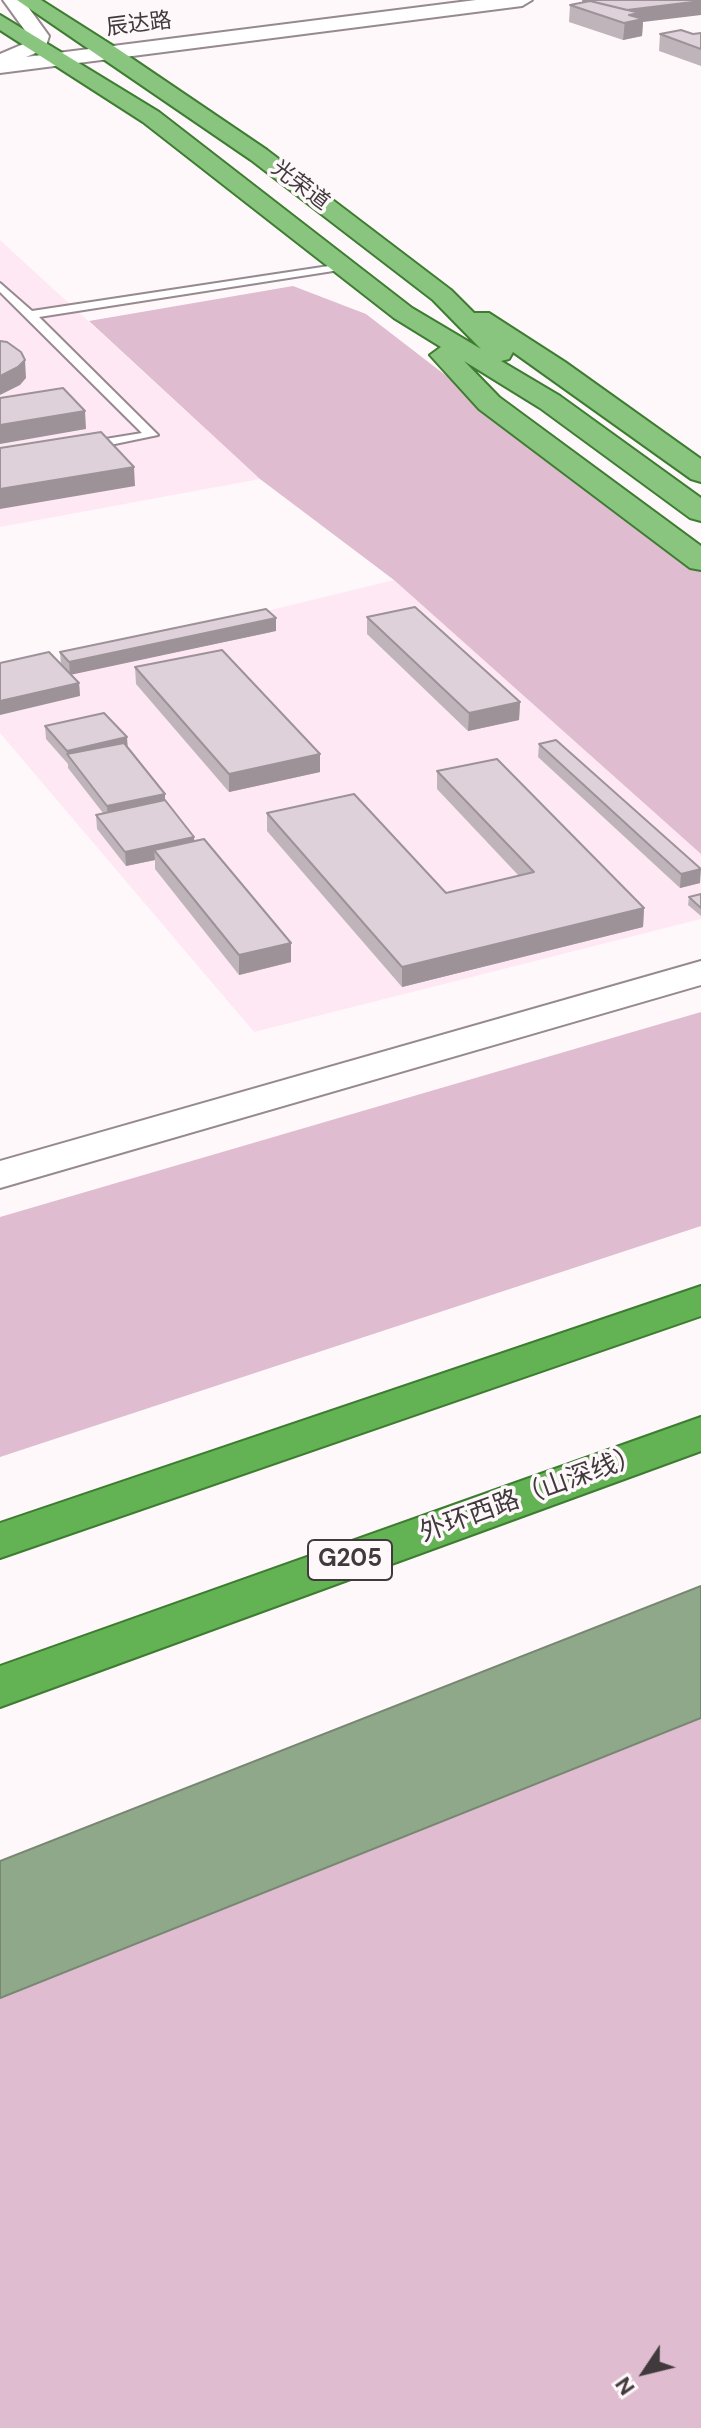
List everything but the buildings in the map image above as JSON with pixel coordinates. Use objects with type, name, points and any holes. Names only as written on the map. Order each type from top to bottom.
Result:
[{"type":"highway","points":[[0,1541],[701,1300]]},
{"type":"highway","name":"外环西路（山深线）","points":[[0,1687],[701,1433]]},
{"type":"main road","name":"光荣道","points":[[27,0],[105,49],[259,155],[442,295],[550,402]]},
{"type":"main road","name":"光荣道","points":[[0,21],[42,52],[151,117],[221,168],[403,313]]},
{"type":"main road","points":[[442,295],[555,368],[701,473]]},
{"type":"main road","points":[[403,313],[550,402],[701,512]]},
{"type":"main road","points":[[403,313],[489,403],[701,561]]},
{"type":"street","points":[[0,59],[42,52],[39,36],[13,0]]},
{"type":"street","name":"辰达路","points":[[105,49],[447,0]]},
{"type":"street","name":"辰达路","points":[[0,67],[42,52],[105,49],[522,0]]},
{"type":"street","points":[[0,1175],[701,973]]},
{"type":"lane","points":[[31,315],[342,267]]},
{"type":"lane","points":[[0,286],[152,435],[76,448]]},
{"type":"shaded area","points":[[0,240],[260,479],[0,527]]},
{"type":"shaded area","points":[[293,286],[366,314],[701,572],[701,854],[394,580],[260,479],[89,321]]},
{"type":"shaded area","points":[[394,580],[701,854],[701,919],[254,1032],[0,733],[0,676]]},
{"type":"shaded area","points":[[701,1012],[701,1226],[0,1457],[0,1217]]},
{"type":"shaded area","points":[[701,1586],[701,1718],[0,1998],[0,1861]]},
{"type":"shaded area","points":[[701,1718],[701,2428],[0,2428],[0,1998]]}]
